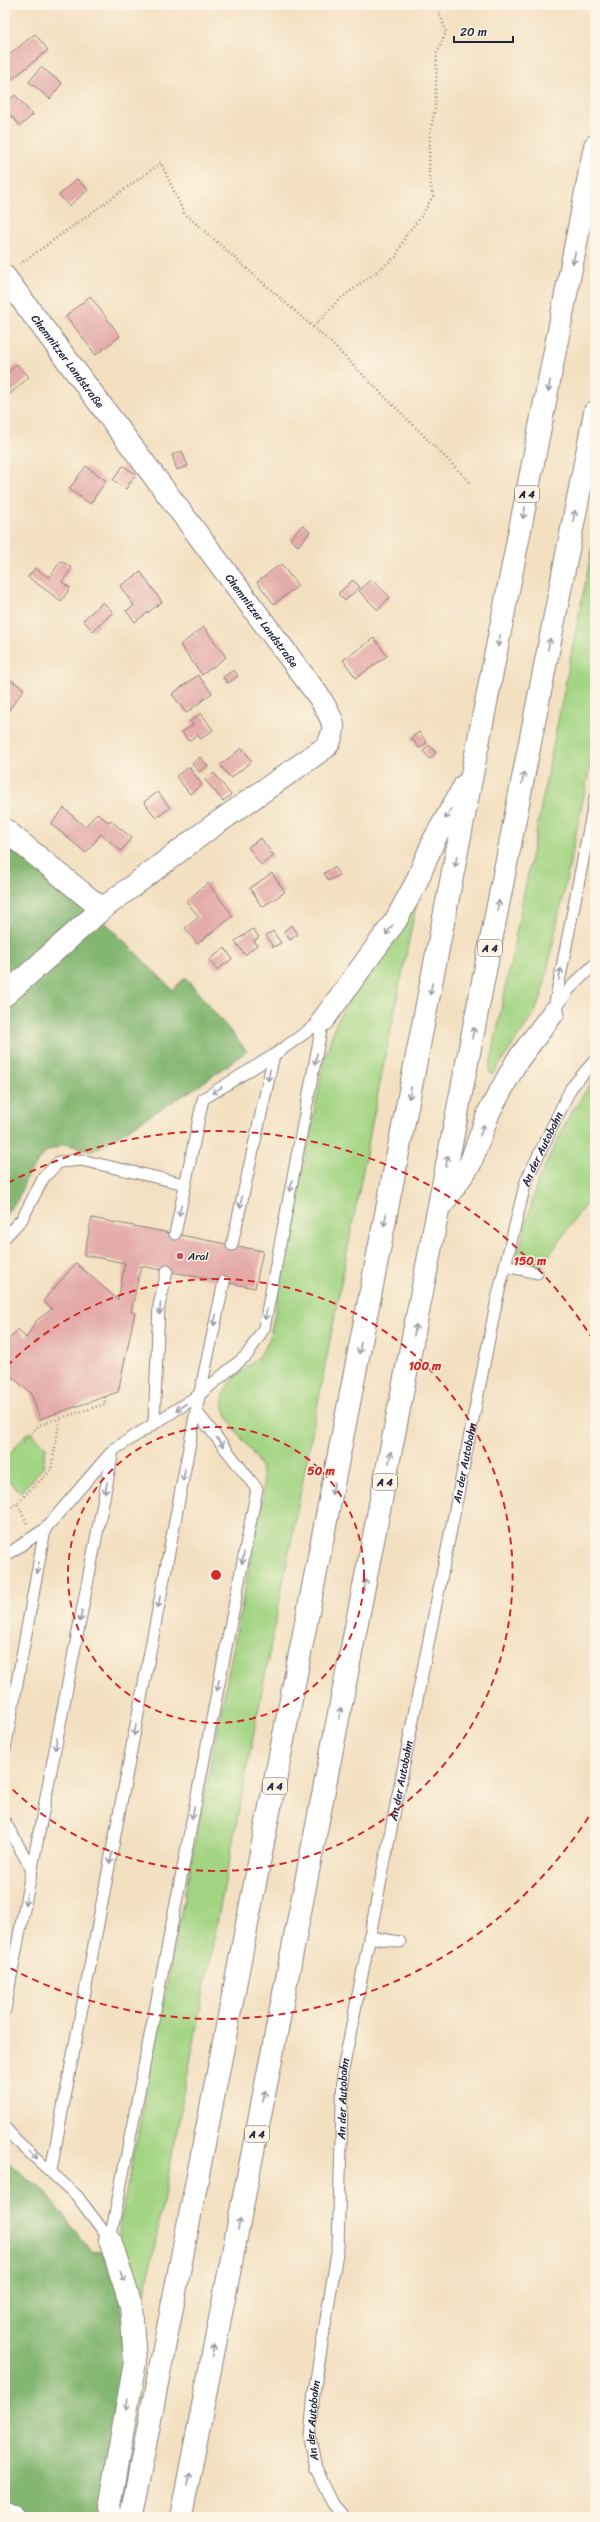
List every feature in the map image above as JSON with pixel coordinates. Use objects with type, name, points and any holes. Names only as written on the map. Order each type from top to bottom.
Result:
[{"type":"main road","name":"A 4","points":[[131,2517],[595,146]]},
{"type":"main road","name":"Chemnitzer Landstraße","points":[[5,994],[102,909],[210,828],[326,747],[333,737],[335,728],[320,698],[12,271]]},
{"type":"main road","name":"A 4","points":[[181,2517],[595,412]]},
{"type":"main road","points":[[323,1020],[396,920],[416,883],[434,840],[474,768]]},
{"type":"main road","points":[[5,830],[102,909]]},
{"type":"main road","points":[[437,1213],[470,1164],[489,1112],[518,1061],[553,1013]]},
{"type":"main road","points":[[110,2240],[131,2305],[135,2362],[109,2507],[111,2517]]},
{"type":"main road","points":[[5,2514],[12,2517]]},
{"type":"lane","points":[[553,1013],[595,798]]},
{"type":"lane","points":[[553,1013],[570,988],[595,964]]},
{"type":"lane","points":[[175,1234],[203,1099],[274,1055],[323,1020]]},
{"type":"lane","points":[[5,1556],[45,1529],[113,1450],[199,1395],[247,1355],[264,1328],[323,1020]]},
{"type":"lane","points":[[232,1245],[274,1055]]},
{"type":"lane","name":"An der Autobahn","points":[[344,2517],[333,2504],[316,2469],[310,2437],[314,2392],[338,2247],[343,2070],[505,1266],[526,1181],[571,1088],[595,1060]]},
{"type":"lane","points":[[5,1237],[22,1219],[44,1177],[59,1162],[81,1160],[185,1184]]},
{"type":"lane","points":[[505,1266],[537,1273]]},
{"type":"lane","points":[[154,1424],[159,1306],[167,1271]]},
{"type":"lane","points":[[51,2170],[199,1395],[224,1282]]},
{"type":"lane","points":[[110,2240],[257,1489],[196,1411]]},
{"type":"lane","points":[[5,2010],[7,1984],[32,1870],[113,1450]]},
{"type":"lane","points":[[5,1749],[45,1529]]},
{"type":"lane","points":[[5,1822],[32,1870]]},
{"type":"lane","points":[[369,1937],[400,1942]]},
{"type":"lane","points":[[5,2128],[17,2141],[51,2170],[77,2196],[110,2240]]},
{"type":"path","points":[[313,327],[340,299],[396,257],[406,234],[421,217],[433,196],[429,175],[430,132],[435,109],[437,53],[446,32],[437,5]]},
{"type":"path","points":[[12,271],[160,163],[184,213],[313,327],[472,484]]},
{"type":"path","points":[[24,1442],[39,1425],[60,1418]]},
{"type":"path","points":[[5,1512],[17,1503]]},
{"type":"green space","points":[[595,533],[595,743],[542,995],[534,1014],[492,1075],[489,1071]]},
{"type":"green space","points":[[5,840],[87,904],[173,990],[185,977],[247,1051],[200,1085],[93,1151],[64,1144],[46,1152],[27,1176],[17,1201],[5,1215]]},
{"type":"green space","points":[[418,896],[376,1103],[143,2305],[138,2304],[118,2241],[120,2223],[263,1497],[261,1468],[255,1456],[230,1421],[225,1411],[223,1403],[224,1394],[229,1384],[260,1355],[270,1337],[325,1057],[336,1023],[346,1005]]},
{"type":"green space","points":[[595,1077],[595,1200],[583,1207],[537,1273],[517,1256],[538,1180],[568,1118]]},
{"type":"green space","points":[[29,1431],[46,1447],[43,1467],[21,1492],[5,1478],[5,1459]]},
{"type":"green space","points":[[5,2160],[47,2193],[91,2252],[109,2251],[120,2293],[127,2363],[102,2517],[5,2517]]},
{"type":"building","points":[[35,34],[48,50],[5,85],[5,58]]},
{"type":"building","points":[[41,67],[62,83],[50,99],[29,82]]},
{"type":"building","points":[[15,95],[33,115],[20,126],[5,109],[5,104]]},
{"type":"building","points":[[77,179],[88,190],[69,206],[59,195]]},
{"type":"building","points":[[90,296],[120,336],[96,355],[66,316]]},
{"type":"building","points":[[17,364],[29,377],[10,394],[5,388],[5,375]]},
{"type":"building","points":[[182,451],[188,466],[177,470],[172,455]]},
{"type":"building","points":[[86,466],[106,481],[90,504],[69,489]]},
{"type":"building","points":[[123,466],[136,474],[126,489],[113,480]]},
{"type":"building","points":[[302,525],[310,532],[298,546],[290,539]]},
{"type":"building","points":[[61,561],[72,568],[62,582],[70,588],[61,601],[28,577],[35,568],[49,578]]},
{"type":"building","points":[[281,564],[298,586],[274,604],[257,582]]},
{"type":"building","points":[[141,572],[162,602],[135,622],[126,611],[134,606],[120,586]]},
{"type":"building","points":[[371,579],[390,597],[378,610],[359,591]]},
{"type":"building","points":[[353,580],[360,587],[345,601],[338,594]]},
{"type":"building","points":[[103,602],[113,612],[93,631],[83,620]]},
{"type":"building","points":[[204,627],[226,657],[202,675],[180,645]]},
{"type":"building","points":[[374,638],[387,656],[356,678],[343,660]]},
{"type":"building","points":[[234,670],[238,676],[228,683],[223,677]]},
{"type":"building","points":[[198,675],[212,693],[186,713],[172,694]]},
{"type":"building","points":[[5,676],[24,689],[5,716]]},
{"type":"building","points":[[201,713],[213,730],[201,739],[197,735],[188,741],[182,732],[193,725],[190,721]]},
{"type":"building","points":[[419,732],[427,743],[419,748],[411,738]]},
{"type":"building","points":[[429,745],[436,753],[430,759],[423,751]]},
{"type":"building","points":[[242,748],[252,761],[231,778],[220,765]]},
{"type":"building","points":[[200,757],[208,766],[199,772],[192,764]]},
{"type":"building","points":[[189,767],[202,785],[190,794],[176,776]]},
{"type":"building","points":[[214,773],[231,795],[223,801],[205,780]]},
{"type":"building","points":[[158,792],[170,808],[156,818],[144,802]]},
{"type":"building","points":[[64,808],[85,827],[97,813],[108,822],[110,820],[132,838],[121,851],[101,834],[86,853],[51,824]]},
{"type":"building","points":[[261,838],[274,856],[261,865],[248,847]]},
{"type":"building","points":[[334,867],[339,875],[329,881],[324,873]]},
{"type":"building","points":[[272,873],[285,892],[262,907],[250,888]]},
{"type":"building","points":[[208,883],[233,916],[197,944],[185,928],[199,917],[186,901]]},
{"type":"building","points":[[292,925],[298,934],[290,940],[284,931]]},
{"type":"building","points":[[253,929],[259,937],[254,941],[257,945],[245,955],[235,941]]},
{"type":"building","points":[[273,931],[281,943],[273,947],[266,935]]},
{"type":"building","points":[[225,948],[232,959],[217,970],[209,960]]},
{"type":"building","points":[[92,1218],[263,1251],[255,1288],[141,1266],[131,1312],[135,1312],[118,1392],[40,1419],[31,1393],[5,1371],[5,1344],[18,1329],[26,1338],[36,1321],[52,1309],[43,1301],[76,1263],[118,1300],[125,1263],[84,1255]]},
{"type":"place","name":"Aral","points":[[180,1256]]}]
